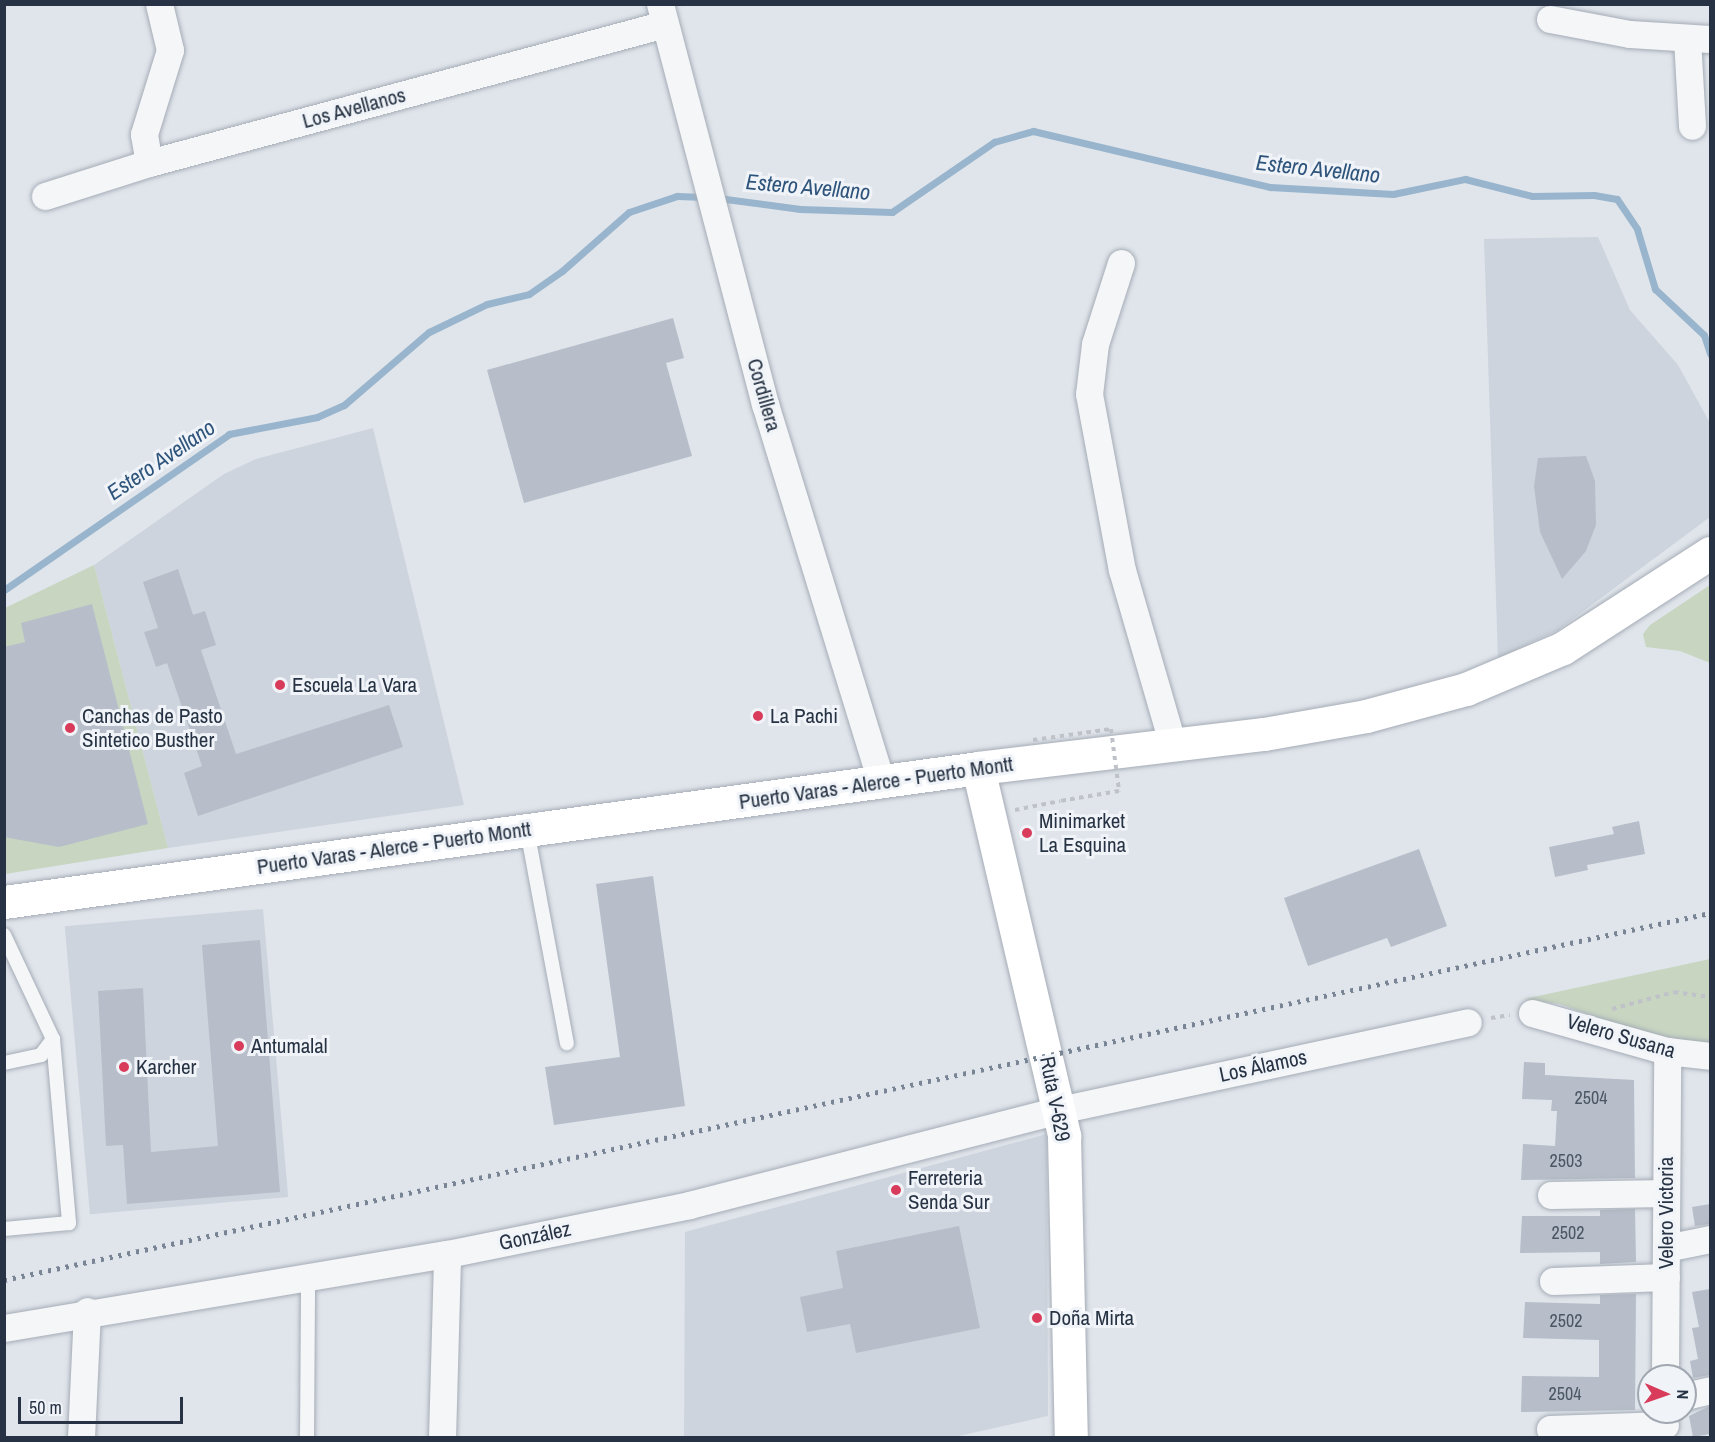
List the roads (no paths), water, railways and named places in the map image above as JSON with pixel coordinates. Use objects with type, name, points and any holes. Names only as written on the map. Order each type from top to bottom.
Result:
[{"type":"main road","name":"Puerto Varas - Alerce - Puerto Montt","points":[[4,902],[978,768],[1173,745],[1366,716],[1466,689],[1563,648],[1710,553]]},
{"type":"main road","name":"Ruta V-629","points":[[978,768],[1059,1110],[1066,1159],[1071,1437]]},
{"type":"street","points":[[150,163],[144,134],[170,50],[159,4]]},
{"type":"street","name":"Los Avellanos","points":[[45,196],[150,163],[663,14]]},
{"type":"street","name":"Cordillera","points":[[663,14],[765,404],[881,782]]},
{"type":"street","points":[[1550,20],[1699,39],[1692,126]]},
{"type":"street","points":[[1121,263],[1095,344],[1089,394],[1122,570],[1173,745]]},
{"type":"street","name":"Velero Susana","points":[[1532,1013],[1587,1026],[1667,1051],[1710,1056]]},
{"type":"street","name":"Los Álamos","points":[[1059,1110],[1468,1022]]},
{"type":"street","name":"Velero Victoria","points":[[1665,1364],[1667,1051]]},
{"type":"street","name":"González","points":[[4,1328],[87,1311],[447,1254],[689,1205],[1059,1110]]},
{"type":"street","points":[[1551,1195],[1666,1193]]},
{"type":"street","points":[[1666,1248],[1710,1239]]},
{"type":"street","points":[[442,1437],[447,1254]]},
{"type":"street","points":[[1553,1281],[1666,1276]]},
{"type":"street","points":[[81,1437],[87,1311]]},
{"type":"street","points":[[1550,1429],[1665,1425]]},
{"type":"lane","points":[[527,830],[567,1043]]},
{"type":"lane","points":[[4,935],[53,1039],[69,1223],[4,1229]]},
{"type":"lane","points":[[4,1063],[41,1055],[53,1039]]},
{"type":"lane","points":[[307,1437],[308,1276]]},
{"type":"waterway","name":"Estero Avellano","points":[[718,198],[800,209],[892,212],[994,142],[1033,131],[1270,187],[1393,194],[1465,179],[1532,196],[1594,195],[1617,199],[1637,229],[1655,289],[1704,335],[1710,354]]},
{"type":"waterway","name":"Estero Avellano","points":[[4,590],[229,434],[317,417],[344,405],[429,332],[487,304],[529,294],[562,271],[629,212],[677,196],[704,197]]},
{"type":"railway","points":[[4,1280],[1710,913]]},
{"type":"place","name":"Escuela La Vara","points":[[280,685]]},
{"type":"place","name":"La Pachi","points":[[758,716]]},
{"type":"place","name":"Canchas de Pasto Sintetico Busther","points":[[70,728]]},
{"type":"place","name":"Minimarket La Esquina","points":[[1027,833]]},
{"type":"place","name":"Antumalal","points":[[239,1046]]},
{"type":"place","name":"Karcher","points":[[124,1067]]},
{"type":"place","name":"Ferreteria Senda Sur","points":[[896,1190]]},
{"type":"place","name":"Doña Mirta","points":[[1037,1318]]}]
